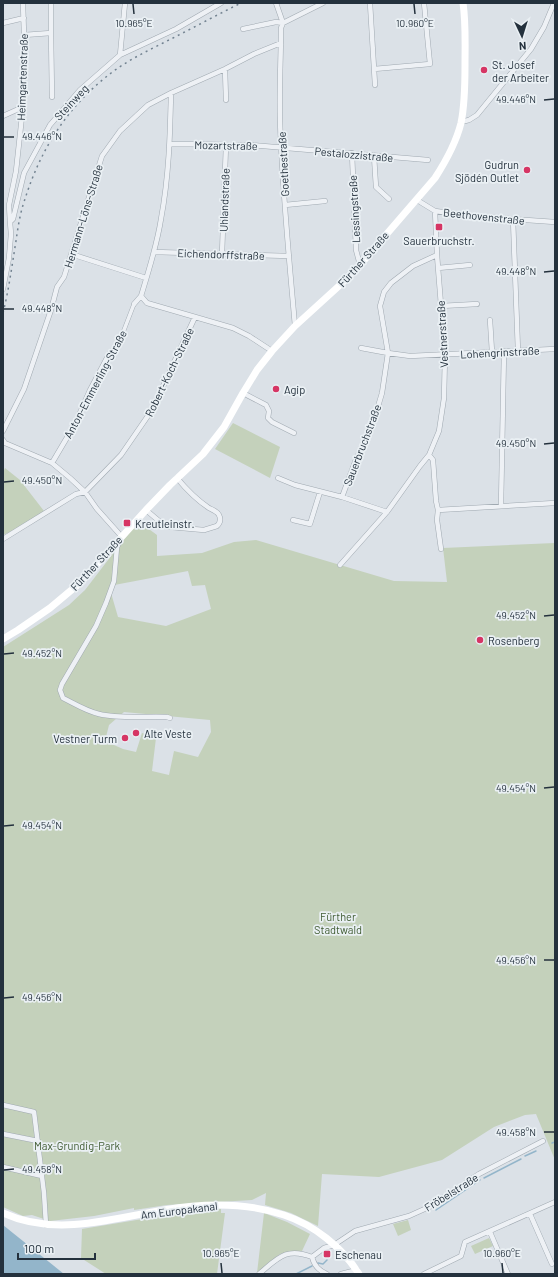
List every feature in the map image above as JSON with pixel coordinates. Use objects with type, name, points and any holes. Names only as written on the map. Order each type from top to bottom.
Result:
[{"type":"main road","name":"Fürther Straße","points":[[3,639],[50,608],[81,582],[146,510],[203,454],[224,427],[243,392],[257,370],[272,351],[360,265],[435,178],[454,145],[461,122],[465,87],[463,3]]},
{"type":"main road","name":"Am Europakanal","points":[[3,1213],[25,1221],[46,1225],[80,1225],[166,1209],[221,1204],[248,1206],[269,1210],[300,1222],[317,1231],[346,1257],[358,1272]]},
{"type":"street","name":"Heimgartenstraße","points":[[10,222],[9,205],[16,171],[23,107],[23,3]]},
{"type":"street","points":[[51,3],[52,97]]},
{"type":"street","points":[[120,55],[125,3]]},
{"type":"street","name":"Steinweg","points":[[3,289],[12,234],[10,222],[13,219],[24,173],[50,125],[80,90],[120,55],[176,29],[221,3]]},
{"type":"street","name":"Goethestraße","points":[[276,3],[283,23],[281,28],[281,147],[296,326]]},
{"type":"street","points":[[243,29],[276,22],[283,23],[323,3]]},
{"type":"street","points":[[370,3],[375,85]]},
{"type":"street","points":[[374,69],[430,64],[424,3]]},
{"type":"street","points":[[461,122],[469,120],[476,115],[531,48],[544,27],[554,3]]},
{"type":"street","points":[[3,23],[24,18]]},
{"type":"street","points":[[24,35],[51,33]]},
{"type":"street","name":"Hermann-Löns-Straße","points":[[3,431],[24,389],[51,310],[57,287],[64,277],[102,156],[120,131],[148,105],[170,93],[281,43]]},
{"type":"street","points":[[225,69],[226,100]]},
{"type":"street","name":"Anton-Emmerling-Straße","points":[[52,463],[75,424],[90,390],[109,354],[119,343],[134,304],[141,296],[154,252],[167,183],[170,144],[170,93]]},
{"type":"street","points":[[3,116],[23,107]]},
{"type":"street","name":"Mozartstraße","points":[[170,144],[281,147]]},
{"type":"street","name":"Uhlandstraße","points":[[222,254],[226,145]]},
{"type":"street","name":"Pestalozzistraße","points":[[281,147],[428,160]]},
{"type":"street","name":"Lessingstraße","points":[[352,154],[356,250],[360,265]]},
{"type":"street","points":[[374,156],[376,187],[389,199]]},
{"type":"street","points":[[16,171],[24,173]]},
{"type":"street","name":"Beethovenstraße","points":[[417,200],[436,211],[471,216],[555,222]]},
{"type":"street","points":[[285,205],[325,201]]},
{"type":"street","name":"Vestnerstraße","points":[[340,564],[387,512],[429,455],[439,431],[444,398],[444,354],[437,255],[436,211]]},
{"type":"street","points":[[513,219],[518,351]]},
{"type":"street","name":"Eichendorffstraße","points":[[154,252],[289,256]]},
{"type":"street","points":[[71,254],[146,278]]},
{"type":"street","name":"Sauerbruchstraße","points":[[342,497],[355,462],[374,420],[382,393],[388,353],[380,306],[384,292],[391,283],[413,266],[437,255]]},
{"type":"street","points":[[438,268],[470,265]]},
{"type":"street","points":[[141,296],[147,303],[233,328],[249,336],[272,351]]},
{"type":"street","points":[[441,306],[477,304]]},
{"type":"street","name":"Robert-Koch-Straße","points":[[3,539],[76,494],[85,492],[121,455],[152,410],[195,317]]},
{"type":"street","points":[[490,320],[492,352]]},
{"type":"street","name":"Lohengrinstraße","points":[[361,348],[410,356],[555,349]]},
{"type":"street","points":[[501,506],[504,352]]},
{"type":"street","points":[[243,392],[266,405],[269,411],[268,418],[272,422],[294,433]]},
{"type":"street","points":[[3,440],[6,443],[52,463],[85,492],[97,509],[122,536],[117,547],[114,581],[106,603],[96,626],[62,684],[60,690],[63,698],[86,710],[101,715],[170,718]]},
{"type":"street","points":[[429,455],[433,460],[438,510],[437,520],[441,549]]},
{"type":"street","points":[[146,510],[165,526],[204,530],[217,526],[220,520],[217,511],[206,505],[189,492],[177,478]]},
{"type":"street","points":[[278,478],[295,485],[342,497],[387,512]]},
{"type":"street","points":[[292,520],[310,524],[320,492]]},
{"type":"street","points":[[438,510],[555,503]]},
{"type":"street","points":[[3,1105],[34,1112],[46,1225]]},
{"type":"street","points":[[3,1134],[38,1141]]},
{"type":"street","name":"Fröbelstraße","points":[[312,1257],[324,1248],[334,1245],[355,1231],[409,1216],[424,1210],[479,1174],[543,1141]]},
{"type":"street","points":[[3,1167],[42,1176]]},
{"type":"street","points":[[424,1274],[461,1256],[465,1242],[555,1202]]},
{"type":"street","points":[[530,1214],[552,1264]]},
{"type":"street","points":[[490,1232],[508,1274]]},
{"type":"street","points":[[259,1274],[283,1255],[294,1252],[312,1257],[318,1269],[327,1274]]},
{"type":"street","points":[[341,1274],[358,1272]]},
{"type":"green space","points":[[233,423],[280,447],[270,478],[215,449]]},
{"type":"green space","points":[[5,468],[20,480],[44,511],[19,528],[3,535],[3,473]]},
{"type":"green space","name":"Fürther Stadtwald","points":[[138,521],[157,535],[157,556],[202,553],[234,542],[256,540],[394,581],[447,582],[443,548],[555,543],[555,1160],[536,1114],[525,1115],[494,1127],[442,1160],[379,1177],[322,1174],[318,1226],[291,1213],[265,1205],[266,1193],[252,1200],[167,1205],[134,1210],[134,1208],[94,1216],[50,1221],[32,1215],[23,1216],[3,1207],[3,647],[69,605],[85,590]],"holes":[[[188,571],[192,586],[205,585],[211,609],[166,626],[118,617],[109,586]],[[124,712],[210,720],[211,732],[198,757],[174,751],[169,775],[152,771],[156,738],[142,733],[136,752],[123,749],[105,741],[109,725]]]},
{"type":"green space","points":[[221,1209],[221,1213],[225,1213],[217,1274],[106,1274],[81,1258],[82,1229],[191,1211]]},
{"type":"green space","points":[[264,1213],[287,1222],[310,1234],[302,1251],[280,1254],[257,1273]]},
{"type":"green space","points":[[408,1220],[411,1230],[398,1236],[393,1224]]},
{"type":"green space","points":[[489,1238],[493,1246],[475,1254],[471,1246]]},
{"type":"water","points":[[3,1225],[64,1274],[3,1274]]},
{"type":"waterway","points":[[525,1156],[536,1151]]},
{"type":"waterway","points":[[484,1178],[521,1159]]},
{"type":"waterway","points":[[436,1210],[480,1180]]},
{"type":"waterway","points":[[318,1263],[323,1264],[327,1260]]},
{"type":"waterway","points":[[296,1274],[312,1266]]},
{"type":"railway","points":[[3,313],[23,204],[38,164],[56,132],[67,117],[92,89],[119,67],[133,58],[241,3]]},
{"type":"place","name":"St. Josef der Arbeiter","points":[[484,70]]},
{"type":"place","name":"Gudrun Sjödén Outlet","points":[[527,170]]},
{"type":"place","name":"Sauerbruchstr.","points":[[439,227]]},
{"type":"place","name":"Agip","points":[[276,389]]},
{"type":"place","name":"Kreutleinstr.","points":[[127,523]]},
{"type":"place","name":"Rosenberg","points":[[480,640]]},
{"type":"place","name":"Alte Veste","points":[[136,733]]},
{"type":"place","name":"Vestner Turm","points":[[125,738]]},
{"type":"place","name":"Eschenau","points":[[327,1254]]},
{"type":"park label","name":"Max-Grundig-Park","points":[[77,1145]]}]
